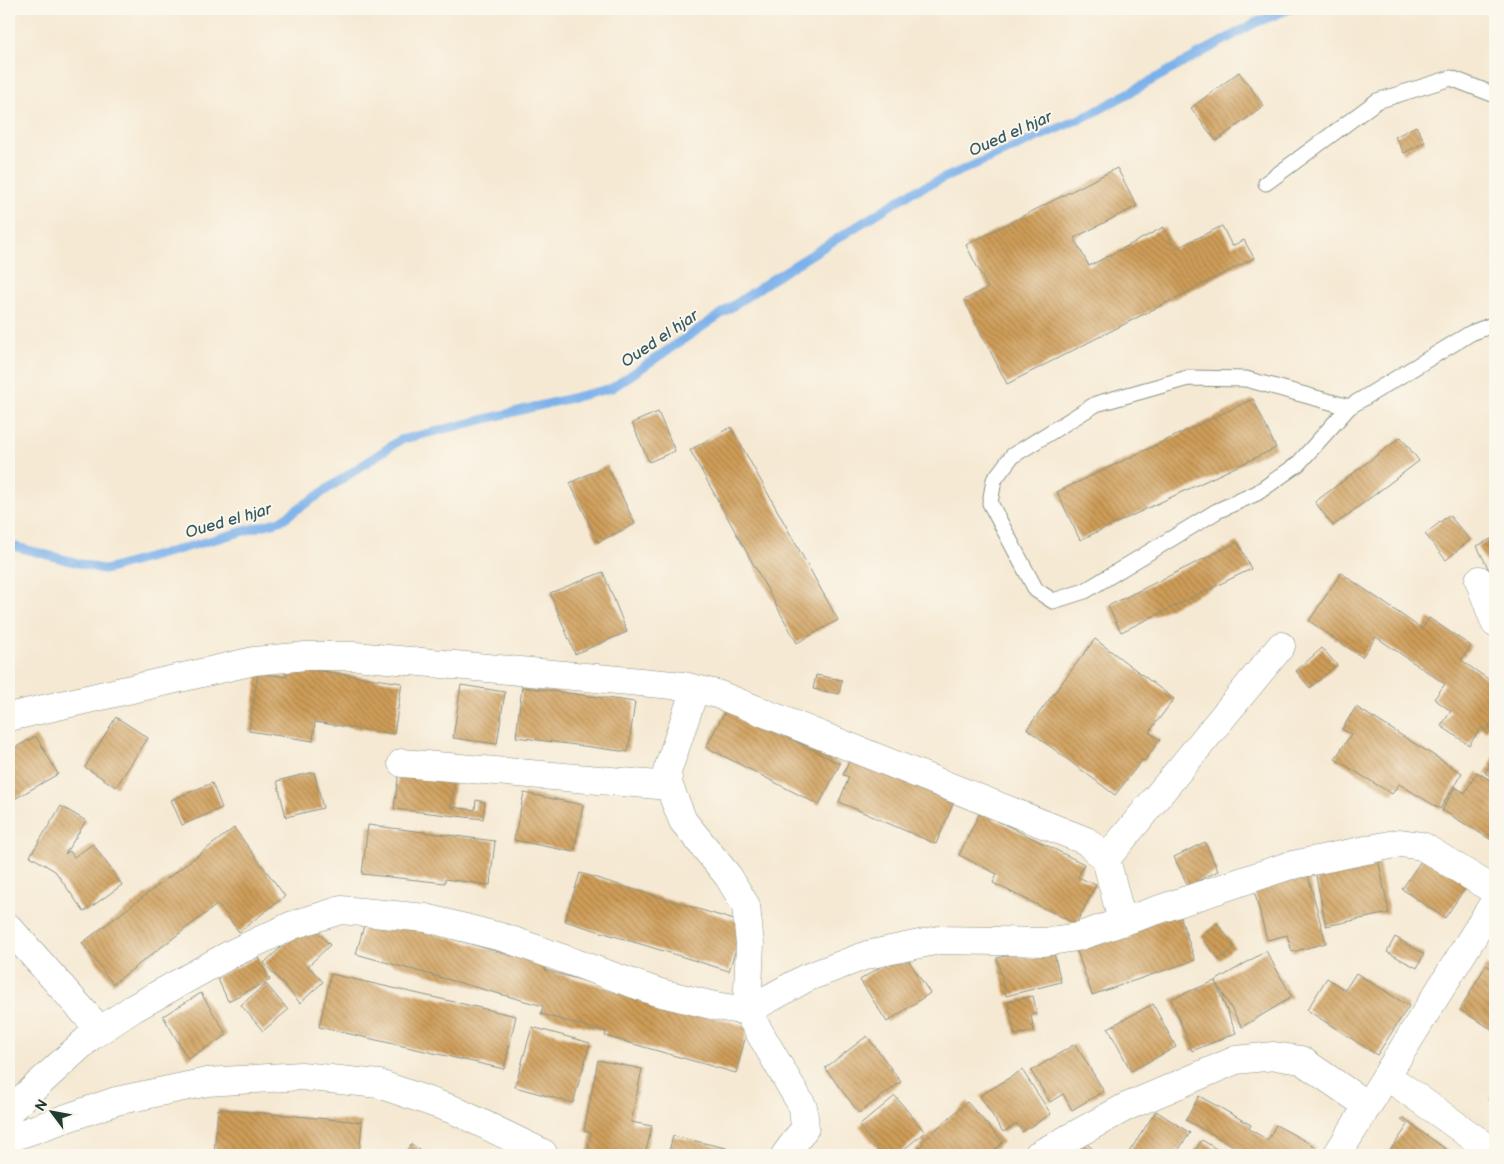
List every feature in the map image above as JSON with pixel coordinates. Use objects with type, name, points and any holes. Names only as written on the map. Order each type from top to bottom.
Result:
[{"type":"street","points":[[1479,580],[1495,623]]},
{"type":"street","points":[[1106,859],[1281,646]]},
{"type":"street","points":[[9,717],[254,661],[306,656],[355,656],[684,686],[717,694],[1086,841],[1106,859],[1122,921]]},
{"type":"street","points":[[695,689],[667,772],[668,786],[683,821],[728,876],[746,906],[750,944],[747,1011],[803,1107],[805,1128],[785,1155]]},
{"type":"street","points":[[402,763],[668,786]]},
{"type":"street","points":[[9,1111],[90,1037],[134,1008],[231,954],[293,925],[341,910],[426,918],[505,938],[656,992],[715,1006],[747,1011],[806,978],[867,955],[939,940],[1044,942],[1077,937],[1288,866],[1400,843],[1422,846],[1495,891]]},
{"type":"street","points":[[1337,1155],[1495,901]]},
{"type":"street","points":[[9,928],[100,1030]]},
{"type":"street","points":[[1038,1155],[1126,1106],[1236,1060],[1274,1056],[1301,1060],[1368,1106]]},
{"type":"street","points":[[9,1138],[116,1101],[207,1082],[301,1076],[379,1084],[454,1110],[543,1153]]},
{"type":"street","points":[[1387,1076],[1495,1153]]},
{"type":"lane","points":[[1266,183],[1377,101],[1451,78],[1495,96]]},
{"type":"lane","points":[[1349,407],[1246,379],[1188,378],[1096,404],[1012,456],[994,480],[990,503],[1036,590],[1052,601],[1085,591],[1217,511],[1257,493],[1298,464],[1349,407],[1471,333],[1495,324]]},
{"type":"building","points":[[1239,72],[1264,106],[1216,141],[1191,108]]},
{"type":"building","points":[[1416,126],[1425,142],[1404,153],[1395,137]]},
{"type":"building","points":[[1117,168],[1137,206],[1074,238],[1089,266],[1164,227],[1175,249],[1222,226],[1232,246],[1244,240],[1254,258],[1007,384],[964,300],[988,288],[966,245]]},
{"type":"building","points":[[1253,399],[1276,448],[1080,540],[1057,492]]},
{"type":"building","points":[[658,412],[675,451],[649,462],[632,423]]},
{"type":"building","points":[[731,427],[838,620],[797,643],[690,450]]},
{"type":"building","points":[[1401,437],[1419,461],[1333,526],[1315,502]]},
{"type":"building","points":[[607,465],[635,524],[598,542],[570,483]]},
{"type":"building","points":[[1449,515],[1470,540],[1446,560],[1425,534]]},
{"type":"building","points":[[1495,537],[1495,582],[1477,546]]},
{"type":"building","points":[[1238,542],[1251,569],[1121,632],[1108,606]]},
{"type":"building","points":[[603,572],[627,632],[575,654],[550,593]]},
{"type":"building","points":[[1341,573],[1422,629],[1429,618],[1471,646],[1461,660],[1495,684],[1495,718],[1486,731],[1481,728],[1469,745],[1441,726],[1451,711],[1434,699],[1445,684],[1376,637],[1362,657],[1309,621]]},
{"type":"building","points":[[1095,639],[1174,699],[1149,732],[1160,740],[1115,795],[1027,729]]},
{"type":"building","points":[[1322,648],[1337,665],[1310,688],[1296,671]]},
{"type":"building","points":[[288,666],[402,683],[394,734],[315,722],[313,741],[249,731],[258,673],[286,677]]},
{"type":"building","points":[[816,675],[842,680],[839,694],[813,689]]},
{"type":"building","points":[[461,685],[505,692],[497,744],[453,738]]},
{"type":"building","points":[[522,687],[635,702],[628,752],[516,737]]},
{"type":"building","points":[[728,706],[840,764],[819,805],[706,747]]},
{"type":"building","points":[[1356,707],[1462,773],[1440,809],[1399,784],[1392,794],[1335,759],[1351,734],[1342,729]]},
{"type":"building","points":[[116,717],[148,738],[116,787],[85,767]]},
{"type":"building","points":[[36,736],[58,774],[11,801],[9,797],[9,751]]},
{"type":"building","points":[[853,752],[956,797],[936,844],[839,802],[849,777],[843,775]]},
{"type":"building","points":[[1495,755],[1495,779],[1485,773]]},
{"type":"building","points":[[399,771],[455,778],[451,807],[475,810],[476,800],[485,802],[483,819],[394,809]]},
{"type":"building","points":[[314,772],[323,808],[286,817],[277,781]]},
{"type":"building","points":[[1477,772],[1495,783],[1495,842],[1442,810],[1455,787],[1465,793]]},
{"type":"building","points":[[212,783],[222,808],[182,825],[171,800]]},
{"type":"building","points":[[524,793],[583,805],[574,852],[514,840]]},
{"type":"building","points":[[61,806],[86,821],[65,854],[70,851],[74,857],[93,844],[122,885],[84,912],[55,871],[30,856]]},
{"type":"building","points":[[980,812],[1084,864],[1078,877],[1096,885],[1076,924],[993,883],[997,874],[959,855]]},
{"type":"building","points":[[368,825],[495,841],[490,885],[445,879],[445,883],[362,874]]},
{"type":"building","points":[[234,828],[285,896],[239,932],[218,904],[113,984],[82,943]]},
{"type":"building","points":[[1205,842],[1218,871],[1188,886],[1174,857]]},
{"type":"building","points":[[1431,846],[1474,875],[1445,918],[1402,889]]},
{"type":"building","points":[[1378,858],[1389,913],[1326,926],[1315,871]]},
{"type":"building","points":[[1307,872],[1326,943],[1292,952],[1287,935],[1267,940],[1253,886]]},
{"type":"building","points":[[580,873],[744,923],[729,971],[565,921]]},
{"type":"building","points":[[1179,913],[1195,960],[1092,995],[1076,948]]},
{"type":"building","points":[[367,915],[546,965],[545,970],[748,1027],[736,1073],[605,1036],[606,1032],[541,1014],[543,1006],[356,954]]},
{"type":"building","points":[[308,922],[330,945],[308,966],[323,982],[300,1003],[264,963]]},
{"type":"building","points":[[1217,923],[1235,947],[1219,960],[1201,936]]},
{"type":"building","points":[[1395,937],[1424,954],[1417,968],[1387,952]]},
{"type":"building","points":[[1052,945],[1061,982],[1006,996],[997,958]]},
{"type":"building","points":[[1266,951],[1292,997],[1242,1027],[1215,981]]},
{"type":"building","points":[[903,952],[930,993],[887,1022],[860,980]]},
{"type":"building","points":[[258,957],[270,980],[228,1001],[217,977]]},
{"type":"building","points":[[1486,965],[1495,970],[1495,1031],[1460,1010]]},
{"type":"building","points":[[1356,973],[1409,1006],[1377,1055],[1307,1010],[1327,978],[1345,990]]},
{"type":"building","points":[[331,974],[516,1016],[504,1069],[319,1027]]},
{"type":"building","points":[[1215,981],[1236,1033],[1192,1051],[1171,999]]},
{"type":"building","points":[[266,984],[288,1010],[263,1031],[241,1005]]},
{"type":"building","points":[[201,993],[227,1035],[188,1059],[163,1016]]},
{"type":"building","points":[[1033,996],[1037,1014],[1031,1015],[1034,1031],[1015,1035],[1008,1002]]},
{"type":"building","points":[[1153,1004],[1176,1047],[1131,1071],[1108,1028]]},
{"type":"building","points":[[532,1027],[590,1043],[573,1103],[515,1087]]},
{"type":"building","points":[[867,1036],[901,1082],[859,1113],[825,1068]]},
{"type":"building","points":[[1075,1044],[1104,1091],[1072,1110],[1063,1094],[1050,1102],[1031,1071]]},
{"type":"building","points":[[598,1060],[642,1069],[631,1122],[652,1126],[645,1155],[587,1155],[591,1133],[584,1131]]},
{"type":"building","points":[[1022,1070],[1051,1114],[1022,1132],[1017,1124],[1003,1132],[980,1096]]},
{"type":"building","points":[[9,1072],[14,1074],[9,1083]]},
{"type":"building","points":[[1495,1091],[1495,1101],[1490,1098]]},
{"type":"building","points":[[895,1096],[925,1132],[897,1155],[883,1155],[859,1126]]},
{"type":"building","points":[[1199,1096],[1251,1125],[1249,1129],[1268,1140],[1276,1125],[1316,1147],[1311,1155],[1250,1155],[1186,1120]]},
{"type":"building","points":[[967,1102],[1003,1142],[989,1155],[910,1155],[923,1144],[922,1142]]},
{"type":"building","points":[[218,1109],[362,1122],[359,1155],[214,1154]]},
{"type":"building","points":[[1156,1111],[1190,1133],[1175,1155],[1127,1155]]},
{"type":"building","points":[[1402,1118],[1454,1155],[1387,1155],[1408,1125],[1401,1120]]},
{"type":"building","points":[[1076,1135],[1100,1155],[1060,1155]]},
{"type":"building","points":[[673,1136],[726,1148],[724,1155],[668,1155]]},
{"type":"building","points":[[1202,1140],[1226,1155],[1192,1155]]},
{"type":"building","points":[[411,1144],[428,1155],[404,1155]]},
{"type":"waterway","name":"Oued el hjar","points":[[9,545],[105,570],[280,521],[400,440],[612,388],[774,278],[912,192],[1093,113],[1255,23],[1290,9]]}]
